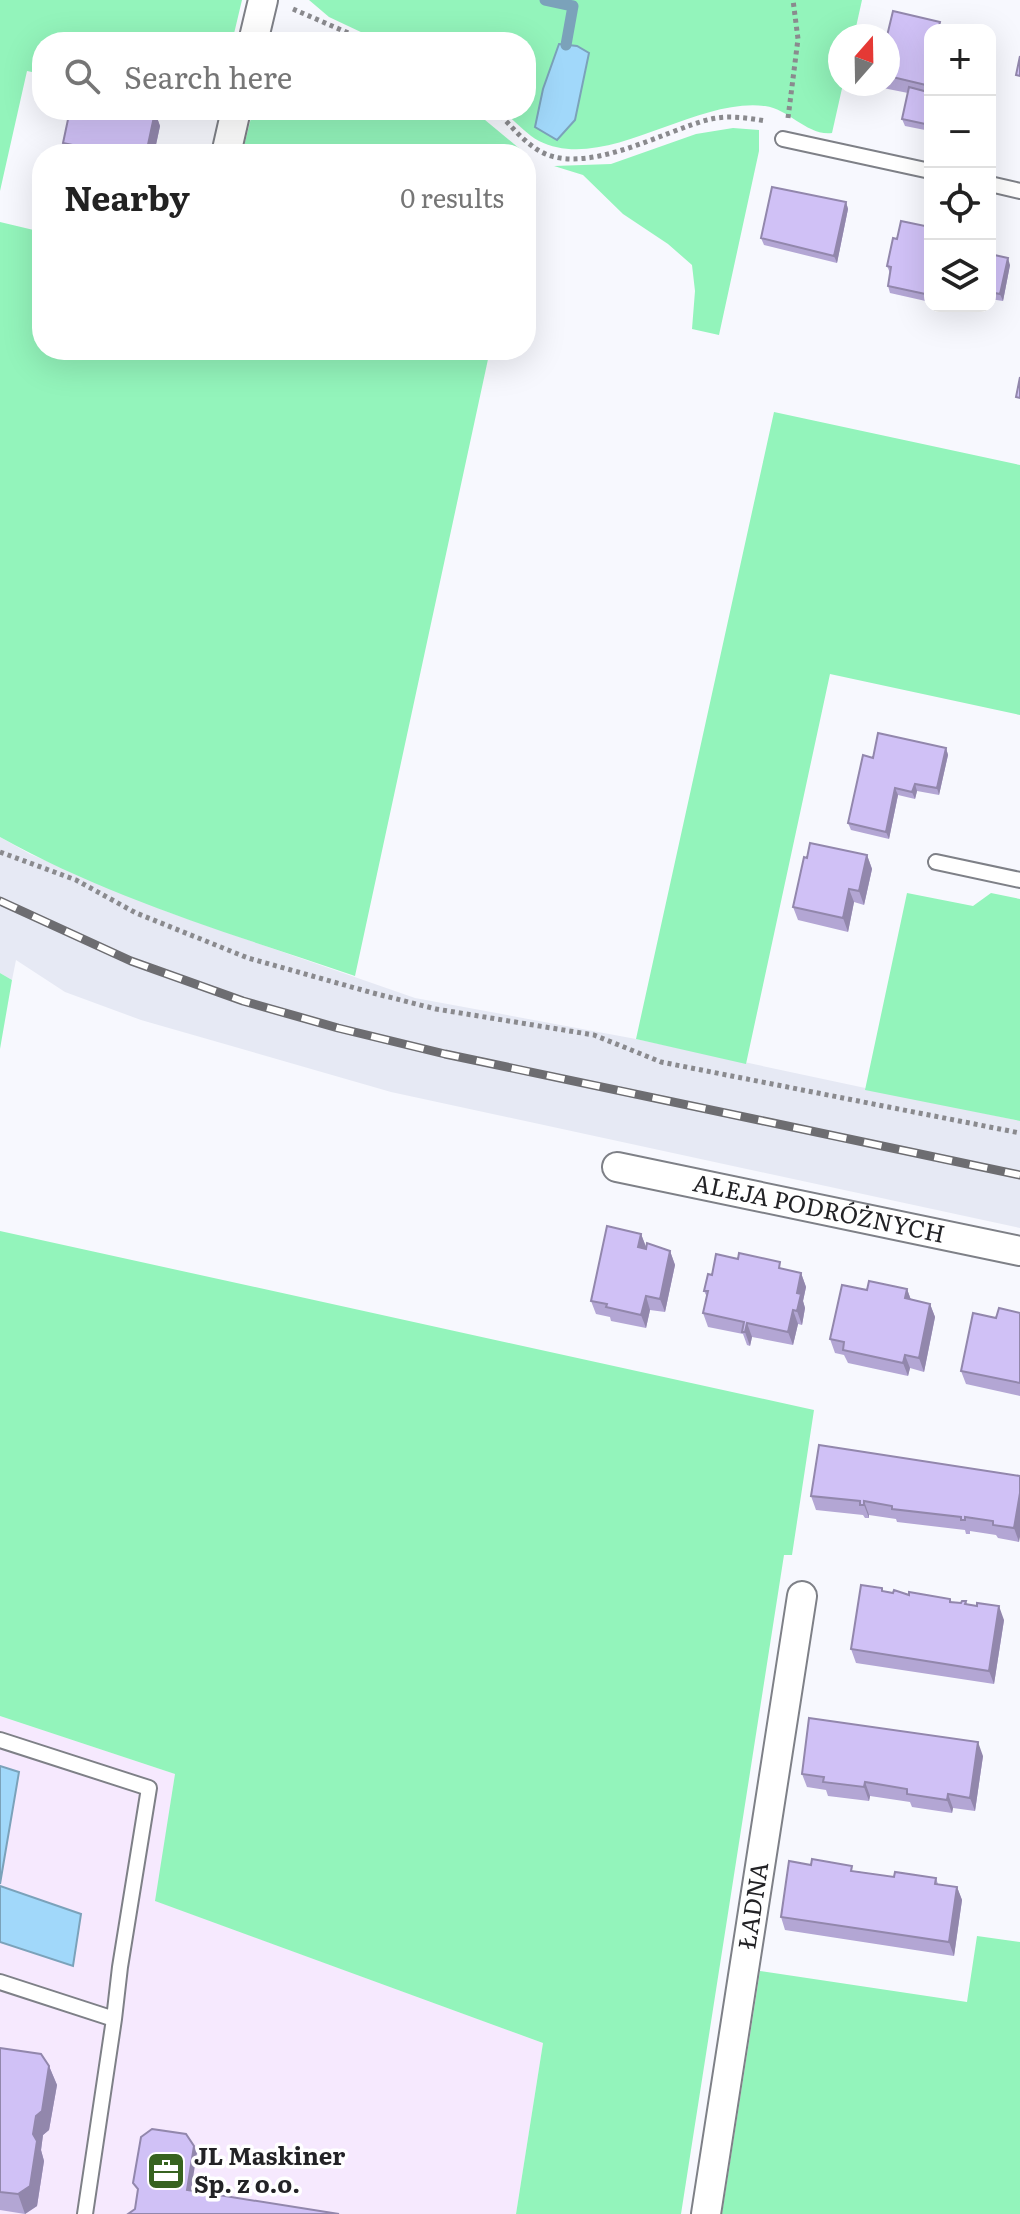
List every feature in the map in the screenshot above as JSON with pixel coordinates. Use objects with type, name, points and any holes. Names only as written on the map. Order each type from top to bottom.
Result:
[{"type":"street","points":[[258,32],[274,3]]},
{"type":"street","points":[[228,144],[234,120]]},
{"type":"street","name":"ALEJA PODRÓŻNYCH","points":[[617,1167],[1020,1251]]},
{"type":"street","name":"ŁADNA","points":[[706,2214],[802,1596]]},
{"type":"lane","points":[[783,139],[924,170]]},
{"type":"lane","points":[[996,185],[1020,191]]},
{"type":"lane","points":[[936,862],[1020,880]]},
{"type":"lane","points":[[0,1740],[149,1788],[85,2214]]},
{"type":"lane","points":[[0,1982],[114,2019]]},
{"type":"path","points":[[783,139],[792,99],[798,39],[793,0]]},
{"type":"path","points":[[274,3],[345,32]]},
{"type":"path","points":[[536,149],[560,157],[586,159],[712,119],[744,117],[766,121],[783,139]]},
{"type":"path","points":[[506,120],[531,144]]},
{"type":"path","points":[[0,852],[76,880],[136,913],[248,958],[359,989],[436,1009],[594,1035],[661,1062],[1020,1133]]},
{"type":"shaded area","points":[[0,837],[30,854],[168,912],[415,998],[636,1039],[1020,1121],[1020,1228],[391,1092],[141,1020],[65,992],[16,960],[12,980],[0,973]]},
{"type":"shaded area","points":[[0,1716],[175,1774],[156,1901],[543,2043],[516,2214],[0,2214]]},
{"type":"green space","points":[[0,0],[242,0],[234,32],[32,32],[32,72],[27,71],[0,191]]},
{"type":"green space","points":[[309,0],[862,0],[857,24],[828,24],[828,96],[840,96],[832,133],[806,127],[774,108],[737,106],[709,112],[621,142],[565,149],[539,141],[513,120],[536,120],[536,32],[361,32],[329,17]]},
{"type":"green space","points":[[250,120],[485,120],[514,144],[244,144]]},
{"type":"green space","points":[[733,128],[759,130],[759,151],[719,335],[692,329],[695,291],[692,265],[668,244],[623,214],[583,175],[554,166],[611,164],[696,134]]},
{"type":"green space","points":[[0,222],[32,230],[32,360],[488,360],[355,976],[129,897],[0,837]]},
{"type":"green space","points":[[774,412],[1020,465],[1020,715],[830,674],[746,1064],[636,1039]]},
{"type":"green space","points":[[907,893],[973,906],[991,893],[1020,899],[1020,1121],[865,1090]]},
{"type":"green space","points":[[0,973],[12,980],[0,1049]]},
{"type":"green space","points":[[0,1231],[814,1410],[792,1555],[784,1555],[681,2214],[516,2214],[543,2043],[155,1901],[175,1774],[0,1716]]},
{"type":"green space","points":[[977,1936],[1020,1942],[1020,2214],[722,2214],[760,1971],[967,2002]]},
{"type":"water","points":[[559,44],[577,46],[589,53],[575,120],[557,140],[535,127],[543,89]]},
{"type":"water","points":[[0,1766],[19,1772],[0,1884]]},
{"type":"water","points":[[0,1886],[81,1914],[73,1966],[0,1942]]},
{"type":"building","points":[[893,11],[940,22],[924,24],[924,85],[900,79],[900,24],[890,24]]},
{"type":"building","points":[[909,87],[924,91],[924,124],[902,119]]},
{"type":"building","points":[[68,120],[153,120],[148,144],[63,143]]},
{"type":"building","points":[[772,187],[846,202],[834,256],[761,238]]},
{"type":"building","points":[[901,221],[924,226],[924,294],[888,286],[891,267],[887,266],[893,238],[897,239]]},
{"type":"building","points":[[996,255],[1008,258],[1000,294],[996,293]]},
{"type":"building","points":[[1020,377],[1020,398],[1016,397]]},
{"type":"building","points":[[878,733],[946,748],[937,788],[915,784],[912,792],[895,788],[886,832],[848,823],[863,755],[873,758]]},
{"type":"building","points":[[810,843],[867,855],[859,891],[849,889],[843,918],[793,907]]},
{"type":"building","points":[[607,1226],[641,1234],[638,1247],[646,1249],[647,1243],[670,1251],[660,1299],[646,1296],[641,1315],[591,1301]]},
{"type":"building","points":[[739,1253],[780,1262],[779,1268],[801,1273],[797,1293],[801,1294],[788,1332],[747,1323],[745,1332],[742,1332],[744,1322],[703,1313],[708,1291],[704,1291],[708,1274],[712,1275],[716,1254],[738,1259]]},
{"type":"building","points":[[869,1281],[907,1289],[905,1298],[930,1304],[919,1358],[905,1355],[903,1363],[843,1350],[844,1342],[830,1339],[842,1285],[867,1290]]},
{"type":"building","points":[[999,1308],[1020,1313],[1020,1383],[961,1371],[973,1313],[996,1318]]},
{"type":"building","points":[[819,1445],[1020,1476],[1014,1528],[993,1525],[993,1521],[965,1517],[961,1520],[961,1517],[892,1509],[892,1506],[864,1501],[864,1505],[860,1505],[860,1501],[811,1496]]},
{"type":"building","points":[[861,1585],[893,1593],[894,1590],[909,1595],[909,1592],[950,1599],[950,1602],[999,1606],[989,1671],[851,1649]]},
{"type":"building","points":[[809,1718],[978,1742],[970,1798],[948,1794],[947,1800],[907,1794],[907,1789],[865,1782],[864,1787],[823,1782],[824,1777],[802,1774]]},
{"type":"building","points":[[812,1859],[852,1866],[851,1871],[894,1877],[895,1872],[936,1878],[935,1884],[957,1887],[949,1942],[781,1917],[789,1861],[811,1865]]},
{"type":"building","points":[[0,2048],[41,2054],[49,2066],[42,2111],[36,2116],[33,2134],[37,2141],[30,2186],[18,2194],[0,2192]]},
{"type":"building","name":"JL Maskiner Sp. z o.o.","points":[[152,2129],[186,2134],[194,2146],[187,2190],[339,2214],[128,2214],[135,2209],[138,2189],[133,2183],[141,2137]]},
{"type":"waterway","points":[[545,0],[573,6],[566,45]]},
{"type":"railway","points":[[0,901],[131,961],[243,1001],[338,1028],[445,1054],[1020,1175]]},
{"type":"place","name":"JL Maskiner Sp. z o.o.","points":[[166,2171]]}]
